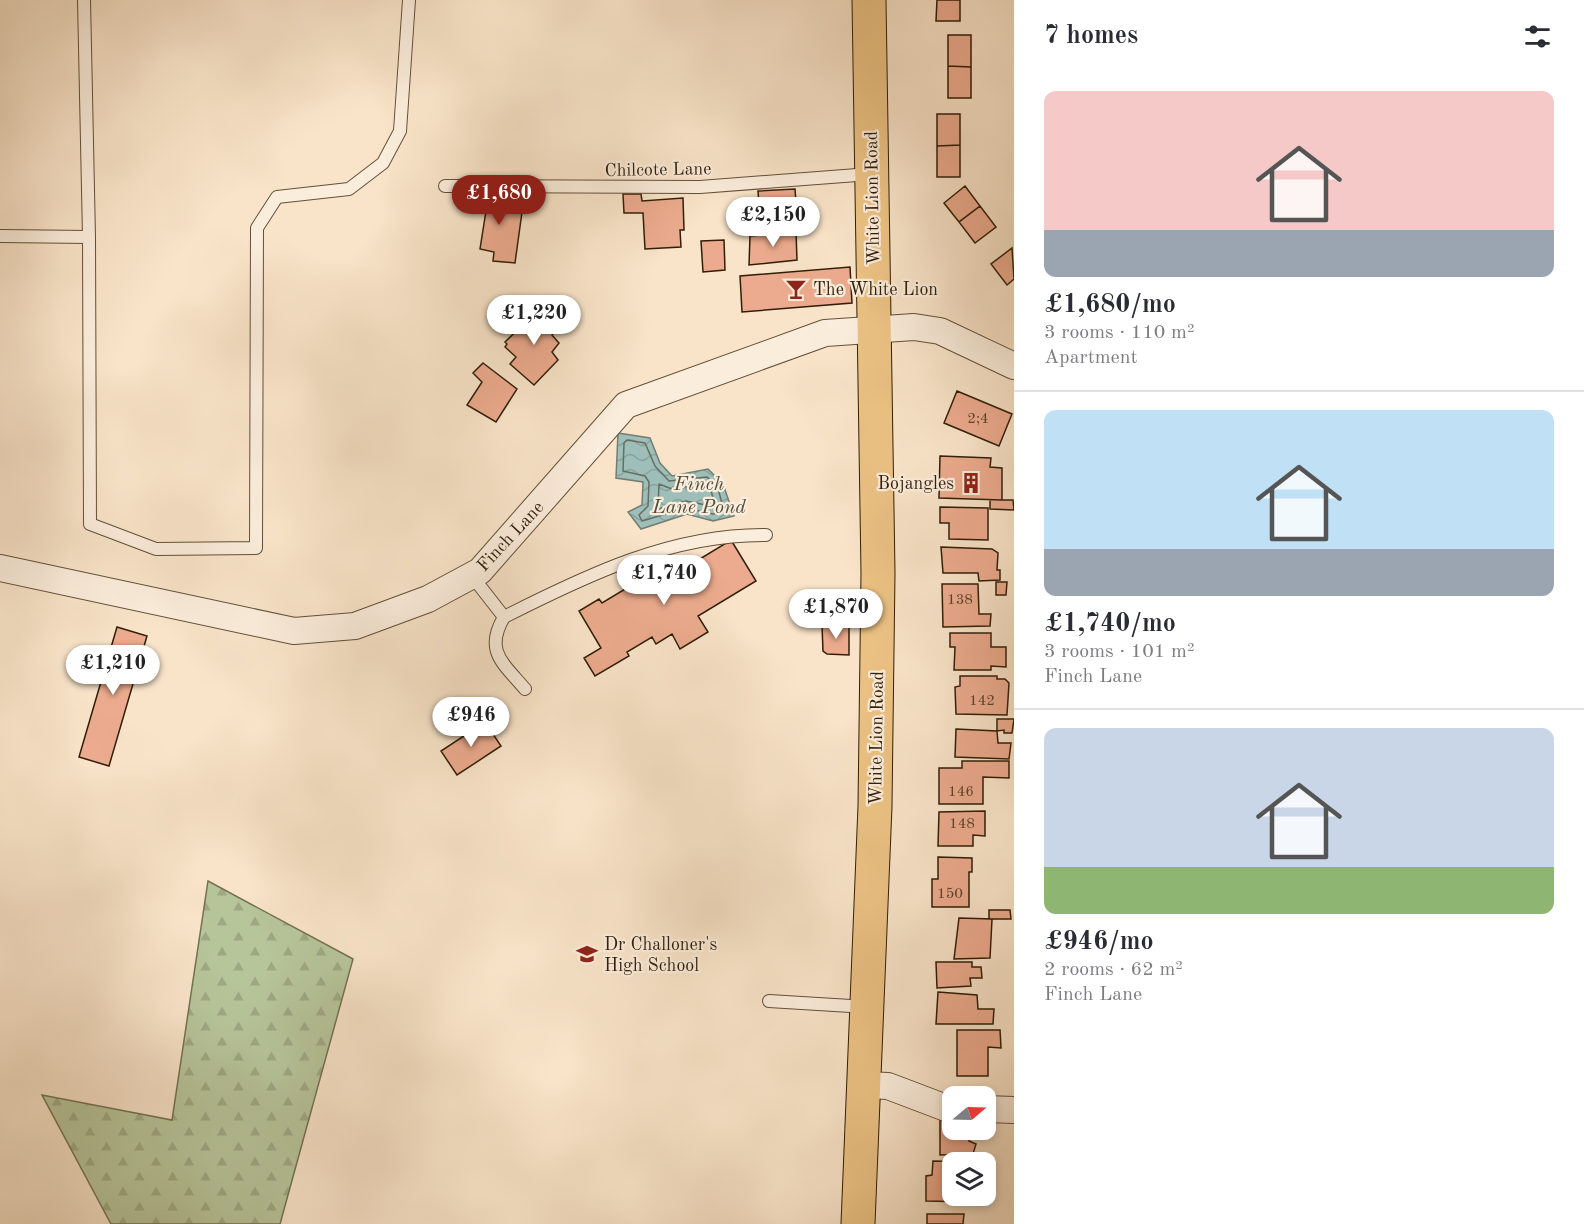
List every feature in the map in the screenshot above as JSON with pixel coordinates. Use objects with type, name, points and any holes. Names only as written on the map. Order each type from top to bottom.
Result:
[{"type":"main road","name":"White Lion Road","points":[[858,1224],[866,1085],[876,806],[878,609],[869,0]]},
{"type":"street","name":"Finch Lane","points":[[0,568],[294,631],[356,626],[428,599],[480,571],[626,405],[825,333],[914,327],[940,331],[1014,366]]},
{"type":"street","points":[[866,1085],[888,1086],[942,1105]]},
{"type":"street","points":[[996,1109],[1014,1110]]},
{"type":"lane","points":[[84,0],[89,237],[90,524],[156,549],[256,548],[257,228],[277,197],[349,189],[383,163],[400,131],[409,0]]},
{"type":"lane","name":"Chilcote Lane","points":[[445,186],[700,187],[871,174]]},
{"type":"lane","points":[[0,236],[89,237]]},
{"type":"lane","points":[[525,689],[501,660],[494,646],[498,628],[504,617],[587,575],[632,558],[724,536],[766,535]]},
{"type":"lane","points":[[472,576],[504,617]]},
{"type":"lane","points":[[769,1001],[868,1007]]},
{"type":"green space","points":[[208,881],[353,959],[280,1224],[111,1224],[42,1095],[172,1120]]},
{"type":"water","name":"Finch Lane Pond","points":[[618,433],[650,438],[660,463],[672,476],[708,469],[723,484],[734,516],[713,521],[687,514],[641,529],[628,512],[642,505],[643,482],[616,478]]},
{"type":"building","points":[[937,0],[960,0],[960,21],[936,21]]},
{"type":"building","points":[[948,35],[971,35],[971,67],[948,66]]},
{"type":"building","points":[[948,66],[971,67],[971,98],[948,98]]},
{"type":"building","points":[[937,114],[960,114],[960,145],[937,146]]},
{"type":"building","points":[[960,145],[960,177],[937,177],[937,146]]},
{"type":"building","points":[[965,186],[980,206],[959,222],[944,203]]},
{"type":"building","points":[[795,189],[797,216],[760,218],[758,191]]},
{"type":"building","points":[[467,193],[508,193],[508,209],[522,212],[515,263],[493,261],[494,252],[480,249],[486,211],[477,211],[476,201],[468,202]]},
{"type":"building","points":[[623,194],[641,194],[642,201],[683,198],[684,230],[680,230],[681,247],[645,249],[643,213],[624,213]]},
{"type":"building","points":[[980,206],[996,227],[975,243],[959,222]]},
{"type":"building","points":[[796,232],[797,260],[749,265],[750,236]]},
{"type":"building","points":[[724,240],[725,270],[703,272],[701,241]]},
{"type":"building","points":[[1012,248],[1014,279],[1007,285],[991,264]]},
{"type":"building","name":"The White Lion","points":[[850,267],[852,303],[742,312],[740,276]]},
{"type":"building","points":[[542,306],[560,327],[552,335],[559,343],[552,352],[558,360],[534,385],[510,364],[516,357],[505,347],[507,344],[505,342]]},
{"type":"building","points":[[483,363],[517,389],[496,422],[467,405],[482,382],[473,373]]},
{"type":"building","points":[[957,391],[1012,414],[999,446],[944,423]]},
{"type":"building","name":"Bojangles","points":[[940,456],[991,458],[990,467],[1002,468],[1002,500],[939,498]]},
{"type":"building","points":[[990,500],[1013,500],[1014,510],[990,509]]},
{"type":"building","points":[[940,507],[988,508],[988,540],[949,539],[949,523],[940,523]]},
{"type":"building","points":[[731,540],[756,581],[698,616],[708,632],[680,649],[672,634],[656,644],[652,637],[627,652],[629,656],[595,676],[584,658],[601,648],[579,611],[599,599],[602,603],[665,565],[672,576]]},
{"type":"building","points":[[941,547],[992,549],[998,553],[997,570],[1000,570],[1000,580],[979,581],[978,573],[943,573]]},
{"type":"building","points":[[996,582],[1007,582],[1006,595],[996,595]]},
{"type":"building","points":[[942,584],[978,584],[979,614],[991,614],[990,626],[943,627]]},
{"type":"building","points":[[822,625],[849,626],[849,655],[827,654],[823,651]]},
{"type":"building","points":[[117,627],[147,636],[109,766],[79,757]]},
{"type":"building","points":[[950,633],[991,633],[991,647],[1006,647],[1006,667],[991,666],[991,670],[954,670],[955,647],[950,647]]},
{"type":"building","points":[[960,676],[997,676],[997,679],[1005,679],[1009,683],[1007,715],[956,714],[955,687],[960,686]]},
{"type":"building","points":[[997,719],[1014,719],[1012,733],[1004,733],[1004,730],[997,731]]},
{"type":"building","points":[[485,722],[501,746],[457,775],[441,751]]},
{"type":"building","points":[[956,729],[997,731],[998,743],[1011,743],[1009,759],[955,757]]},
{"type":"building","points":[[962,761],[1009,761],[1009,778],[983,777],[983,804],[939,804],[939,768],[962,768]]},
{"type":"building","points":[[985,811],[985,836],[973,835],[973,846],[938,846],[939,812]]},
{"type":"building","points":[[938,857],[972,858],[972,872],[969,872],[969,907],[932,907],[932,879],[938,879]]},
{"type":"building","points":[[989,910],[1010,910],[1011,919],[989,919]]},
{"type":"building","points":[[959,918],[992,919],[990,958],[954,959]]},
{"type":"building","points":[[936,962],[972,962],[972,967],[981,967],[982,978],[970,978],[971,986],[937,988]]},
{"type":"building","points":[[938,992],[977,995],[978,1009],[994,1009],[993,1024],[936,1024]]},
{"type":"building","points":[[957,1030],[1000,1030],[1001,1048],[988,1047],[988,1076],[957,1076]]},
{"type":"building","points":[[940,1117],[942,1117],[942,1140],[969,1140],[976,1144],[974,1152],[942,1152],[940,1155]]},
{"type":"building","points":[[933,1161],[942,1161],[942,1201],[926,1201],[926,1176],[932,1175]]},
{"type":"building","points":[[927,1214],[964,1214],[963,1224],[927,1224]]},
{"type":"place","name":"The White Lion","points":[[796,289]]},
{"type":"place","name":"Bojangles","points":[[971,483]]},
{"type":"place","name":"Dr Challoner's High School","points":[[587,954]]}]
